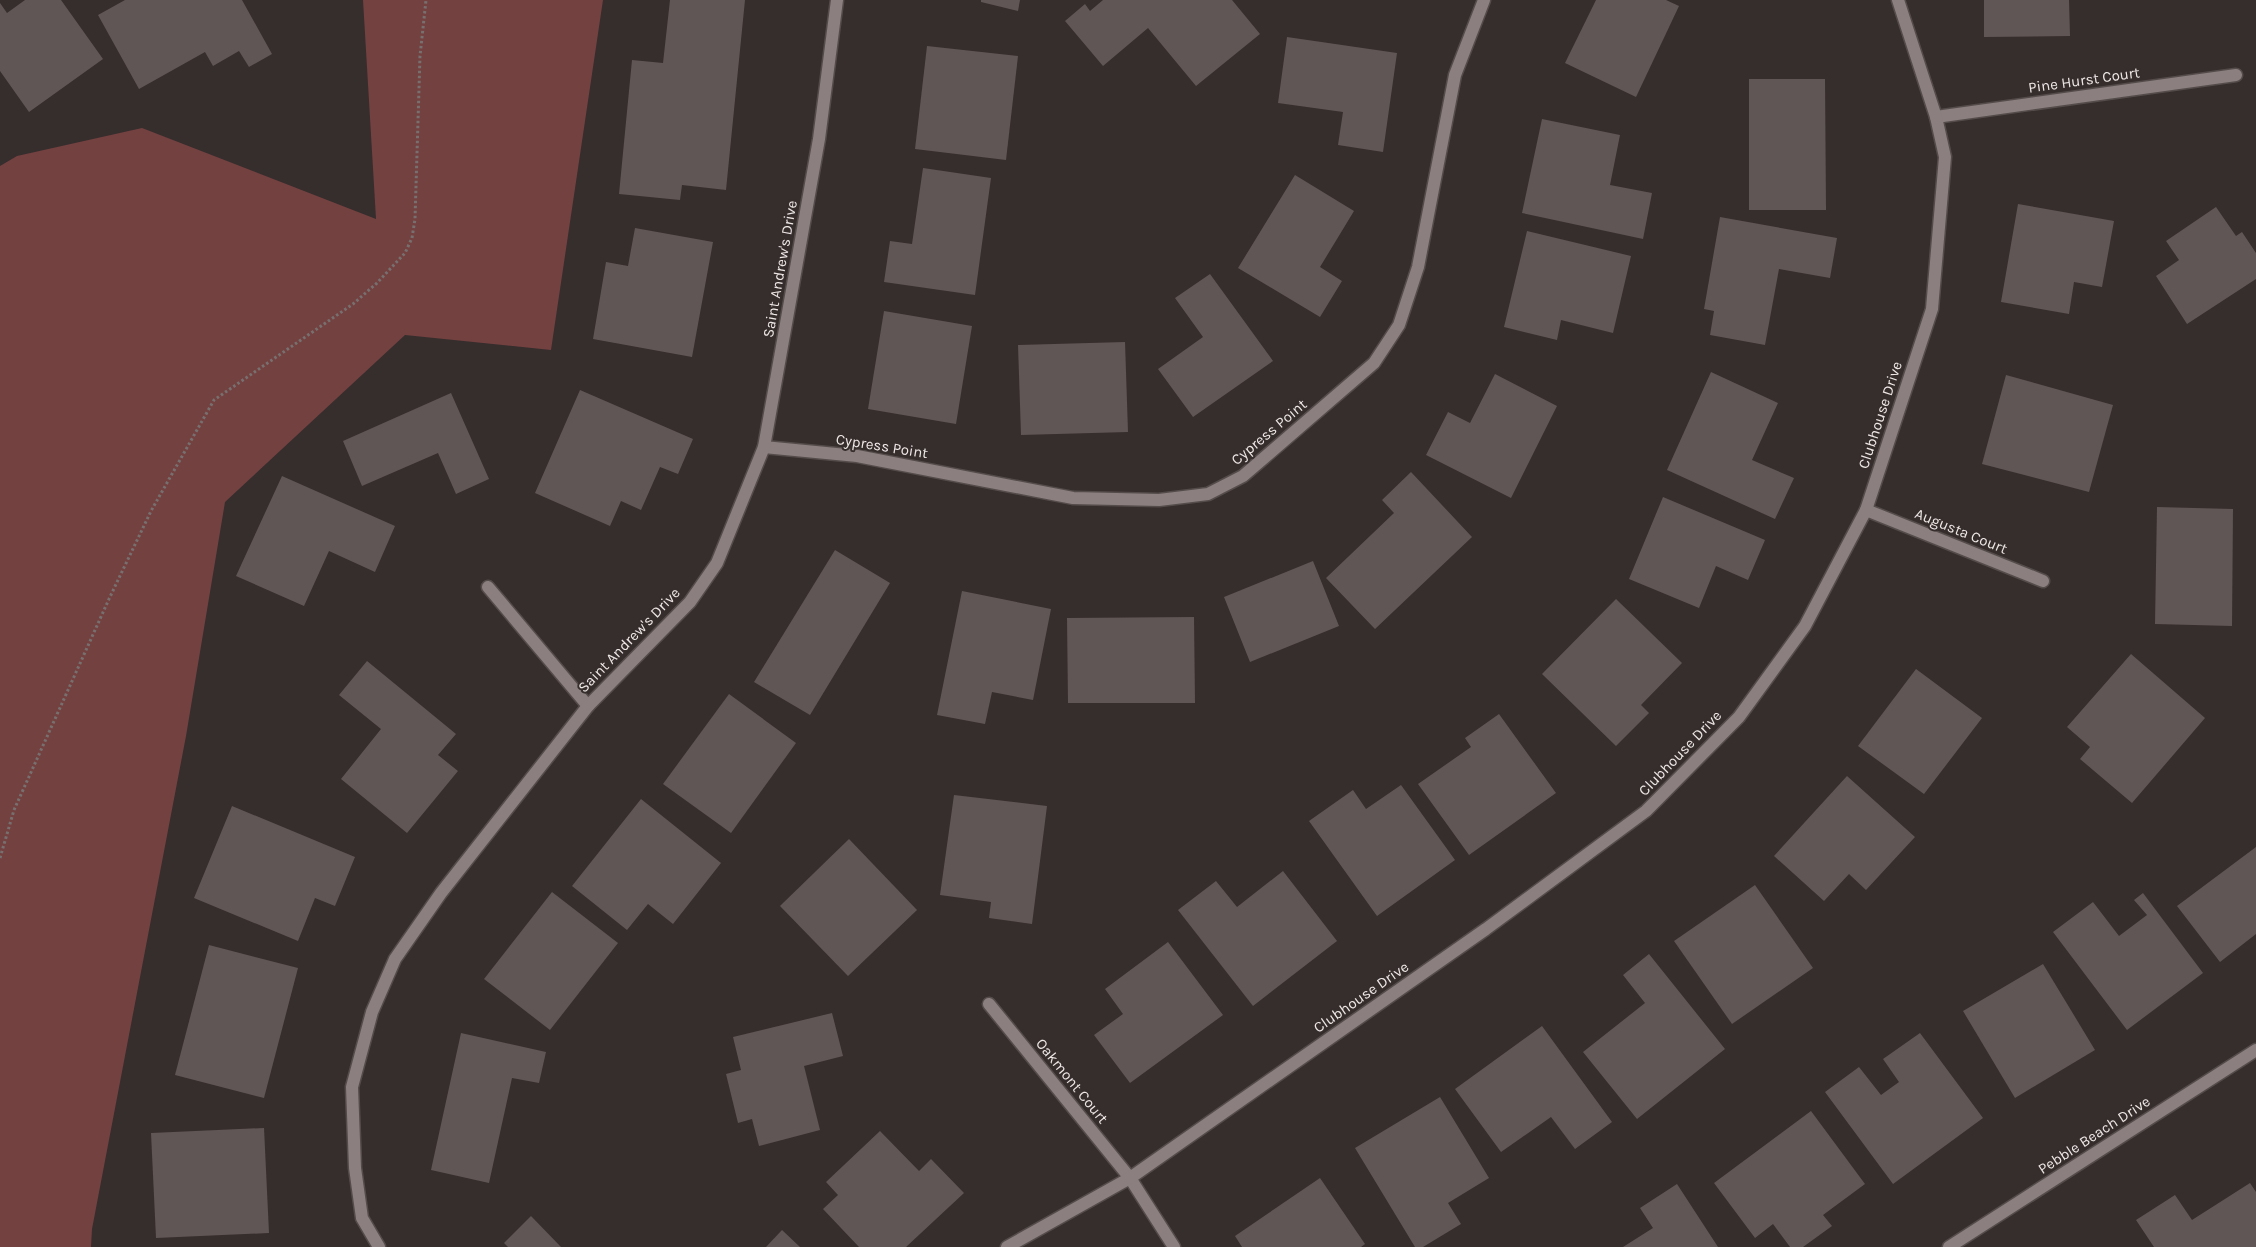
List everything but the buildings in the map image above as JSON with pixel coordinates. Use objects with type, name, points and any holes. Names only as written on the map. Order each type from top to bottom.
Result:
[{"type":"street","name":"Saint Andrew's Drive","points":[[378,1247],[362,1218],[355,1168],[352,1087],[372,1012],[394,959],[436,900],[588,706],[690,602],[716,563],[764,447],[820,139],[838,0]]},
{"type":"street","name":"Cypress Point","points":[[764,447],[857,456],[1073,498],[1159,500],[1208,494],[1243,476],[1374,362],[1399,325],[1418,267],[1455,75],[1484,0]]},
{"type":"street","name":"Clubhouse Drive","points":[[1007,1247],[1130,1178],[1486,929],[1646,811],[1744,709],[1805,626],[1866,510],[1932,309],[1945,157],[1936,117],[1898,0]]},
{"type":"street","name":"Pine Hurst Court","points":[[1936,117],[2236,76]]},
{"type":"street","name":"Augusta Court","points":[[1866,510],[2043,581]]},
{"type":"street","points":[[488,588],[588,706]]},
{"type":"street","name":"Oakmont Court","points":[[989,1004],[1130,1178]]},
{"type":"street","name":"Pebble Beach Drive","points":[[1949,1247],[2256,1050]]},
{"type":"street","points":[[1130,1178],[1174,1247]]},
{"type":"path","points":[[0,858],[14,810],[109,599],[151,511],[214,400],[353,304],[397,264],[405,253],[412,238],[415,219],[420,56],[426,0]]},
{"type":"shaded area","points":[[363,0],[603,0],[551,350],[405,335],[225,502],[186,736],[92,1229],[91,1247],[0,1247],[0,166],[17,156],[142,128],[376,219]]}]
